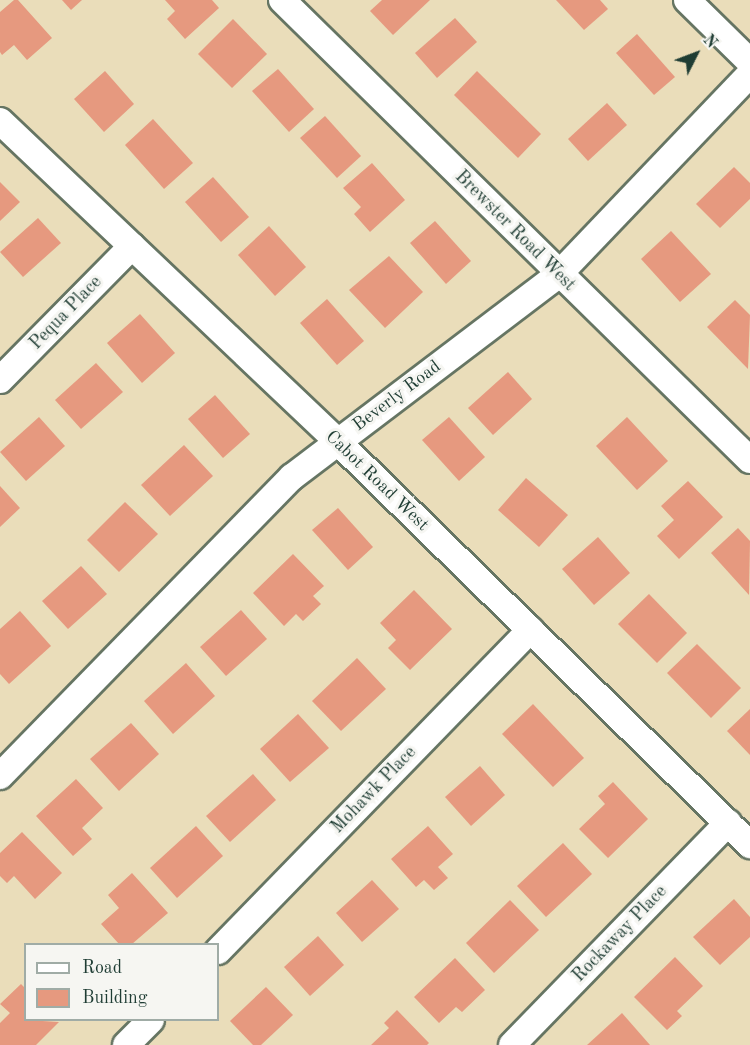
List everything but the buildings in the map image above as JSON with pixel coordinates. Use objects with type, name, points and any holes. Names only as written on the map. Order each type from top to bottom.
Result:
[{"type":"street","name":"Brewster Road West","points":[[282,0],[750,460]]},
{"type":"street","points":[[687,0],[750,62]]},
{"type":"street","name":"Beverly Road","points":[[0,776],[292,477],[559,274],[750,74]]},
{"type":"street","name":"Cabot Road West","points":[[0,121],[337,441],[750,845]]},
{"type":"street","name":"Pequa Place","points":[[0,380],[132,246]]},
{"type":"street","name":"Mohawk Place","points":[[219,950],[530,630]]},
{"type":"street","name":"Rockaway Place","points":[[512,1045],[728,823]]},
{"type":"street","points":[[126,1045],[149,1021]]}]
